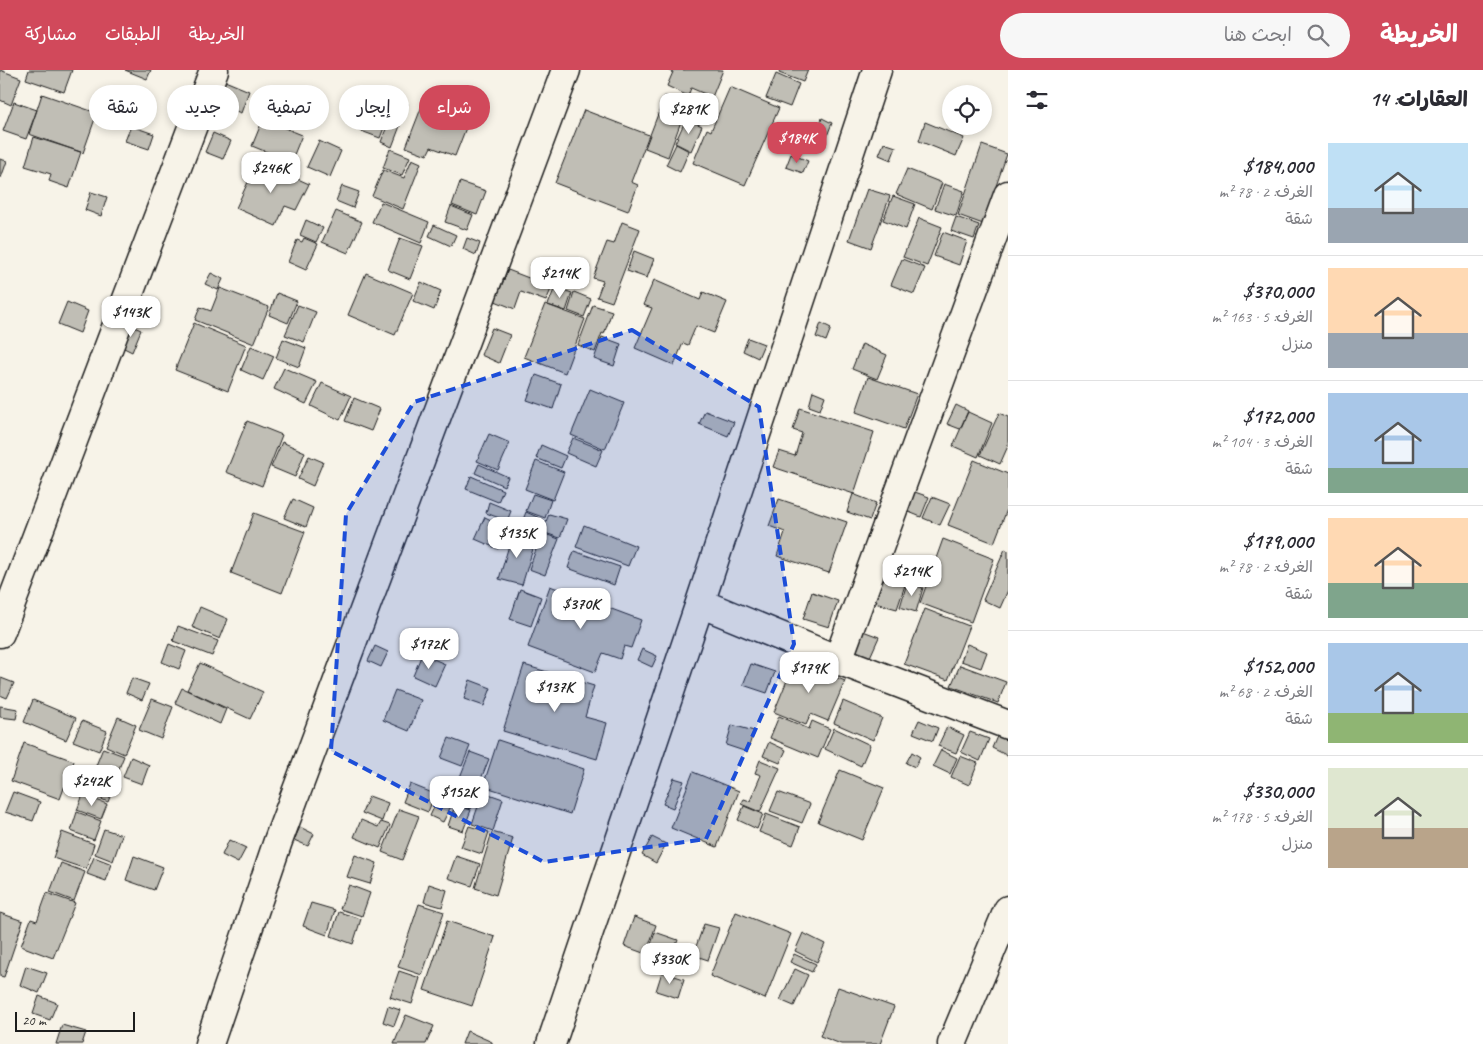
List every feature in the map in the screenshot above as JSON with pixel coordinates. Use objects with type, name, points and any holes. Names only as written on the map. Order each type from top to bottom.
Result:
[{"type":"street","points":[[0,632],[214,70]]},
{"type":"street","points":[[209,1044],[278,841],[566,70]]},
{"type":"street","points":[[551,1044],[700,604],[877,70]]},
{"type":"street","points":[[838,660],[1008,195]]},
{"type":"street","points":[[700,604],[838,660],[1008,725]]},
{"type":"street","points":[[952,1044],[1007,916]]},
{"type":"highlighted area","points":[[632,330],[759,407],[794,644],[706,839],[544,862],[331,751],[346,514],[414,402]]},
{"type":"building","points":[[0,70],[21,78],[11,105],[0,100]]},
{"type":"building","points":[[29,70],[72,70],[64,92],[26,79]]},
{"type":"building","points":[[125,70],[151,70],[147,79]]},
{"type":"building","points":[[668,70],[723,70],[712,97],[691,88],[688,96],[667,86],[673,72]]},
{"type":"building","points":[[780,70],[808,70],[803,82],[779,73]]},
{"type":"building","points":[[776,74],[799,84],[790,107],[766,98]]},
{"type":"building","points":[[225,81],[235,85],[223,85]]},
{"type":"building","points":[[239,87],[249,91],[241,113],[239,112]]},
{"type":"building","points":[[730,87],[779,108],[745,185],[693,163],[707,129],[711,131]]},
{"type":"building","points":[[42,94],[89,110],[89,130],[91,130],[83,153],[29,134]]},
{"type":"building","points":[[665,96],[687,105],[668,157],[645,148]]},
{"type":"building","points":[[14,102],[37,110],[26,139],[3,131]]},
{"type":"building","points":[[584,110],[649,135],[631,182],[638,185],[628,211],[555,183]]},
{"type":"building","points":[[419,113],[419,130],[465,130],[455,156],[431,147],[427,155],[406,147]]},
{"type":"building","points":[[822,118],[832,123],[827,136],[817,132]]},
{"type":"building","points":[[686,119],[702,126],[691,151],[675,143]]},
{"type":"building","points":[[925,122],[942,129],[942,135],[957,135],[964,138],[956,156],[919,141]]},
{"type":"building","points":[[129,130],[142,130],[154,134],[149,149],[125,141]]},
{"type":"building","points":[[259,130],[290,130],[302,135],[291,162],[252,146]]},
{"type":"building","points":[[359,130],[383,130],[380,138]]},
{"type":"building","points":[[386,130],[398,130],[392,147],[381,142]]},
{"type":"building","points":[[213,133],[231,141],[223,159],[205,152]]},
{"type":"building","points":[[34,137],[81,152],[69,188],[49,181],[51,174],[25,166]]},
{"type":"building","points":[[319,141],[341,151],[330,177],[307,167]]},
{"type":"building","points":[[884,143],[896,147],[891,160],[879,155]]},
{"type":"building","points":[[676,144],[689,151],[680,172],[666,165]]},
{"type":"building","points":[[982,145],[1007,154],[983,224],[958,215]]},
{"type":"building","points":[[390,149],[410,157],[402,175],[383,168]]},
{"type":"building","points":[[791,154],[808,161],[803,173],[786,167]]},
{"type":"building","points":[[0,159],[7,161],[1,178],[0,177]]},
{"type":"building","points":[[412,159],[421,163],[403,209],[372,196],[383,170],[404,178]]},
{"type":"building","points":[[260,162],[309,184],[296,210],[285,206],[276,226],[236,208],[248,182],[252,183]]},
{"type":"building","points":[[907,169],[942,183],[932,209],[896,194]]},
{"type":"building","points":[[460,182],[486,191],[477,215],[452,205]]},
{"type":"building","points":[[944,184],[964,191],[956,216],[935,209]]},
{"type":"building","points":[[342,186],[359,192],[353,208],[336,201]]},
{"type":"building","points":[[867,189],[890,196],[871,248],[849,240]]},
{"type":"building","points":[[91,192],[107,197],[101,216],[85,210]]},
{"type":"building","points":[[893,196],[915,204],[906,229],[883,220]]},
{"type":"building","points":[[381,202],[429,222],[421,243],[372,222]]},
{"type":"building","points":[[451,206],[473,215],[467,230],[445,222]]},
{"type":"building","points":[[336,211],[362,222],[348,253],[322,242]]},
{"type":"building","points":[[956,217],[979,225],[974,239],[951,231]]},
{"type":"building","points":[[919,218],[942,227],[927,266],[903,257]]},
{"type":"building","points":[[306,220],[323,228],[316,242],[300,235]]},
{"type":"building","points":[[622,222],[640,229],[612,302],[597,297],[603,281],[593,278],[607,242],[614,244]]},
{"type":"building","points":[[434,225],[456,235],[451,246],[429,236]]},
{"type":"building","points":[[943,232],[967,241],[959,265],[934,256]]},
{"type":"building","points":[[304,238],[318,244],[306,270],[288,262],[297,240],[302,242]]},
{"type":"building","points":[[400,238],[423,246],[410,279],[388,270]]},
{"type":"building","points":[[467,238],[480,243],[476,255],[463,249]]},
{"type":"building","points":[[634,251],[654,259],[647,278],[627,271]]},
{"type":"building","points":[[902,259],[925,268],[914,294],[891,285]]},
{"type":"building","points":[[508,270],[552,287],[546,301],[521,292],[515,309],[495,301]]},
{"type":"building","points":[[211,273],[223,279],[218,290],[205,284]]},
{"type":"building","points":[[366,273],[413,293],[395,335],[348,315]]},
{"type":"building","points":[[654,280],[700,300],[703,292],[727,302],[714,333],[696,326],[688,345],[683,343],[674,365],[635,348],[652,308],[643,305]]},
{"type":"building","points":[[421,282],[441,291],[434,310],[413,301]]},
{"type":"building","points":[[555,287],[572,293],[566,311],[548,305]]},
{"type":"building","points":[[220,288],[269,307],[254,344],[195,320],[200,307],[211,311]]},
{"type":"building","points":[[574,292],[591,299],[584,317],[568,311]]},
{"type":"building","points":[[277,293],[297,301],[288,323],[269,315]]},
{"type":"building","points":[[67,302],[88,311],[80,333],[58,324]]},
{"type":"building","points":[[545,304],[585,319],[565,373],[524,357]]},
{"type":"building","points":[[298,305],[316,312],[304,342],[285,335]]},
{"type":"building","points":[[593,305],[612,311],[595,352],[578,345]]},
{"type":"building","points":[[194,323],[246,345],[228,391],[175,370]]},
{"type":"building","points":[[821,323],[831,328],[826,341],[816,337]]},
{"type":"building","points":[[130,325],[141,330],[132,352],[120,346]]},
{"type":"building","points":[[492,328],[510,335],[499,363],[481,355]]},
{"type":"building","points":[[602,337],[621,344],[614,366],[594,359]]},
{"type":"building","points":[[748,338],[764,344],[758,358],[743,351]]},
{"type":"building","points":[[283,339],[306,348],[299,367],[276,358]]},
{"type":"building","points":[[862,344],[887,355],[877,379],[852,369]]},
{"type":"building","points":[[251,346],[274,356],[263,380],[241,370]]},
{"type":"building","points":[[284,368],[317,382],[306,404],[274,389]]},
{"type":"building","points":[[536,375],[561,384],[553,409],[527,400]]},
{"type":"building","points":[[868,377],[917,394],[904,429],[856,412]]},
{"type":"building","points":[[322,383],[351,396],[340,420],[311,406]]},
{"type":"building","points":[[590,389],[624,403],[605,449],[571,435]]},
{"type":"building","points":[[813,391],[825,396],[820,410],[809,406]]},
{"type":"building","points":[[354,398],[380,409],[371,431],[345,421]]},
{"type":"building","points":[[956,405],[968,411],[960,429],[947,424]]},
{"type":"building","points":[[800,408],[874,432],[854,494],[773,467],[779,451],[795,456],[802,433],[793,430]]},
{"type":"building","points":[[705,411],[734,422],[728,436],[699,424]]},
{"type":"building","points":[[968,412],[992,423],[978,457],[953,446]]},
{"type":"building","points":[[999,413],[1008,417],[1008,446],[1000,464],[980,455]]},
{"type":"building","points":[[247,421],[282,435],[262,486],[226,472]]},
{"type":"building","points":[[489,434],[510,443],[498,470],[477,461]]},
{"type":"building","points":[[573,438],[603,450],[596,466],[566,453]]},
{"type":"building","points":[[282,442],[305,452],[295,477],[271,467]]},
{"type":"building","points":[[541,445],[566,456],[561,468],[536,458]]},
{"type":"building","points":[[309,456],[323,462],[313,486],[298,479]]},
{"type":"building","points":[[974,460],[1008,474],[1008,507],[994,543],[948,525]]},
{"type":"building","points":[[536,461],[564,472],[553,500],[525,489]]},
{"type":"building","points":[[479,464],[508,477],[504,486],[475,473]]},
{"type":"building","points":[[471,476],[503,490],[498,502],[466,489]]},
{"type":"building","points":[[912,491],[929,497],[921,517],[904,510]]},
{"type":"building","points":[[533,494],[551,500],[545,518],[526,511]]},
{"type":"building","points":[[853,494],[876,503],[870,520],[847,512]]},
{"type":"building","points":[[932,497],[950,504],[940,525],[923,518]]},
{"type":"building","points":[[293,499],[313,508],[306,527],[284,518]]},
{"type":"building","points":[[779,499],[847,522],[829,573],[777,556],[785,532],[769,526]]},
{"type":"building","points":[[489,502],[511,511],[507,521],[486,513]]},
{"type":"building","points":[[526,512],[544,520],[537,537],[519,530]]},
{"type":"building","points":[[254,513],[305,532],[282,593],[231,573]]},
{"type":"building","points":[[549,514],[567,519],[560,538],[542,532]]},
{"type":"building","points":[[485,517],[507,528],[498,549],[475,539]]},
{"type":"building","points":[[584,525],[636,546],[628,566],[576,547]]},
{"type":"building","points":[[513,532],[536,539],[522,585],[499,579]]},
{"type":"building","points":[[542,533],[559,539],[545,575],[529,569]]},
{"type":"building","points":[[943,539],[994,559],[971,622],[920,603]]},
{"type":"building","points":[[1005,549],[1008,551],[1008,590],[1000,608],[983,600]]},
{"type":"building","points":[[574,551],[620,567],[614,585],[568,568]]},
{"type":"building","points":[[884,566],[896,569],[893,579],[881,576]]},
{"type":"building","points":[[878,577],[905,585],[897,609],[871,602]]},
{"type":"building","points":[[907,583],[923,588],[916,612],[900,607]]},
{"type":"building","points":[[550,586],[641,620],[631,648],[624,646],[620,659],[603,653],[595,672],[528,647]]},
{"type":"building","points":[[520,589],[541,597],[531,626],[510,619]]},
{"type":"building","points":[[812,592],[838,601],[829,627],[803,619]]},
{"type":"building","points":[[200,607],[228,619],[220,639],[192,627]]},
{"type":"building","points":[[925,609],[969,626],[948,680],[904,664]]},
{"type":"building","points":[[178,626],[218,641],[212,656],[173,641]]},
{"type":"building","points":[[855,628],[879,637],[870,657],[847,648]]},
{"type":"building","points":[[169,644],[186,651],[179,669],[162,662]]},
{"type":"building","points":[[967,644],[987,652],[981,668],[961,661]]},
{"type":"building","points":[[375,646],[388,652],[381,667],[368,661]]},
{"type":"building","points":[[642,649],[657,656],[652,667],[637,660]]},
{"type":"building","points":[[422,654],[445,664],[435,686],[413,676]]},
{"type":"building","points":[[795,661],[845,681],[828,721],[811,714],[806,725],[774,712]]},
{"type":"building","points":[[200,663],[263,692],[250,719],[187,690]]},
{"type":"building","points":[[751,664],[775,672],[767,693],[743,685]]},
{"type":"building","points":[[524,665],[594,686],[585,717],[607,723],[597,759],[503,731]]},
{"type":"building","points":[[960,665],[1006,682],[998,703],[951,686]]},
{"type":"building","points":[[1,678],[14,683],[7,698],[0,695]]},
{"type":"building","points":[[132,678],[149,684],[142,700],[126,693]]},
{"type":"building","points":[[470,680],[491,688],[484,706],[464,699]]},
{"type":"building","points":[[182,688],[226,709],[220,724],[175,703]]},
{"type":"building","points":[[395,690],[421,700],[409,731],[383,720]]},
{"type":"building","points":[[152,699],[173,707],[161,739],[139,730]]},
{"type":"building","points":[[33,700],[76,718],[66,740],[24,722]]},
{"type":"building","points":[[843,701],[882,718],[873,740],[834,723]]},
{"type":"building","points":[[0,706],[18,709],[16,719],[0,717]]},
{"type":"building","points":[[779,716],[809,729],[812,721],[830,729],[818,758],[770,738]]},
{"type":"building","points":[[118,717],[136,725],[124,754],[106,746]]},
{"type":"building","points":[[919,720],[938,728],[933,741],[913,733]]},
{"type":"building","points":[[82,721],[107,731],[99,751],[73,741]]},
{"type":"building","points":[[732,725],[754,731],[747,752],[726,745]]},
{"type":"building","points":[[947,727],[964,735],[956,753],[938,746]]},
{"type":"building","points":[[834,728],[870,745],[861,766],[825,749]]},
{"type":"building","points":[[970,732],[989,739],[980,761],[961,752]]},
{"type":"building","points":[[998,734],[1008,739],[1008,756],[992,748]]},
{"type":"building","points":[[449,738],[470,746],[462,766],[441,758]]},
{"type":"building","points":[[498,740],[584,769],[570,814],[483,786]]},
{"type":"building","points":[[769,742],[786,750],[780,763],[763,756]]},
{"type":"building","points":[[24,743],[74,761],[60,799],[11,781]]},
{"type":"building","points":[[103,748],[124,756],[116,776],[95,768]]},
{"type":"building","points":[[941,750],[957,758],[950,774],[933,766]]},
{"type":"building","points":[[470,752],[489,759],[479,784],[460,777]]},
{"type":"building","points":[[912,752],[920,757],[915,767],[906,763]]},
{"type":"building","points":[[960,756],[978,763],[969,785],[951,777]]},
{"type":"building","points":[[131,757],[149,765],[142,784],[123,777]]},
{"type":"building","points":[[760,760],[780,768],[760,812],[741,804],[744,799],[750,801],[761,775],[755,773]]},
{"type":"building","points":[[92,768],[117,779],[108,802],[83,791]]},
{"type":"building","points":[[840,770],[884,788],[862,840],[818,822]]},
{"type":"building","points":[[693,772],[739,791],[717,847],[671,828]]},
{"type":"building","points":[[674,778],[684,781],[673,808],[663,804]]},
{"type":"building","points":[[461,782],[479,788],[471,809],[454,803]]},
{"type":"building","points":[[410,784],[435,794],[428,812],[403,802]]},
{"type":"building","points":[[13,792],[40,802],[33,821],[5,812]]},
{"type":"building","points":[[483,792],[503,799],[493,831],[472,824]]},
{"type":"building","points":[[778,792],[810,804],[802,823],[770,811]]},
{"type":"building","points":[[83,795],[107,804],[101,819],[77,810]]},
{"type":"building","points":[[369,796],[388,803],[382,821],[362,813]]},
{"type":"building","points":[[439,796],[453,802],[443,822],[430,816]]},
{"type":"building","points":[[455,805],[471,810],[463,831],[448,826]]},
{"type":"building","points":[[744,806],[763,814],[757,829],[738,820]]},
{"type":"building","points":[[399,809],[419,816],[402,860],[382,852]]},
{"type":"building","points":[[77,812],[101,821],[94,840],[71,831]]},
{"type":"building","points":[[766,814],[800,827],[793,845],[759,832]]},
{"type":"building","points":[[361,820],[378,827],[381,822],[390,825],[380,848],[354,837]]},
{"type":"building","points":[[469,826],[489,832],[482,854],[461,847]]},
{"type":"building","points":[[300,827],[314,834],[308,846],[294,840]]},
{"type":"building","points":[[104,829],[122,835],[113,861],[95,854]]},
{"type":"building","points":[[62,832],[94,844],[86,869],[53,858]]},
{"type":"building","points":[[492,832],[513,838],[496,895],[475,888]]},
{"type":"building","points":[[652,837],[666,844],[656,863],[642,855]]},
{"type":"building","points":[[229,840],[246,848],[238,863],[222,855]]},
{"type":"building","points":[[355,855],[377,863],[370,884],[347,877]]},
{"type":"building","points":[[134,856],[163,867],[154,890],[126,880]]},
{"type":"building","points":[[456,856],[480,864],[472,886],[448,878]]},
{"type":"building","points":[[94,857],[112,864],[106,881],[87,874]]},
{"type":"building","points":[[61,863],[85,872],[74,901],[50,892]]},
{"type":"building","points":[[429,884],[447,890],[442,907],[424,902]]},
{"type":"building","points":[[349,885],[370,893],[362,916],[340,909]]},
{"type":"building","points":[[47,893],[75,903],[53,958],[21,946],[31,919],[37,921]]},
{"type":"building","points":[[311,903],[335,910],[327,935],[303,926]]},
{"type":"building","points":[[419,904],[444,912],[422,975],[398,967]]},
{"type":"building","points":[[339,912],[361,919],[353,944],[331,936]]},
{"type":"building","points":[[736,912],[791,934],[765,999],[710,976]]},
{"type":"building","points":[[0,913],[23,921],[4,977],[0,976]]},
{"type":"building","points":[[634,917],[656,925],[646,954],[624,946]]},
{"type":"building","points":[[447,921],[495,937],[472,1006],[424,990]]},
{"type":"building","points":[[704,924],[719,928],[708,960],[693,955]]},
{"type":"building","points":[[655,932],[678,940],[670,961],[648,954]]},
{"type":"building","points":[[803,933],[825,944],[817,962],[795,951]]},
{"type":"building","points":[[794,954],[816,964],[812,972],[790,962]]},
{"type":"building","points":[[26,966],[47,973],[39,993],[20,985]]},
{"type":"building","points":[[795,969],[808,975],[794,1006],[780,1000]]},
{"type":"building","points":[[399,971],[420,978],[412,1004],[390,997]]},
{"type":"building","points":[[662,972],[684,979],[678,998],[656,991]]},
{"type":"building","points":[[838,987],[894,1007],[880,1044],[841,1044],[820,1036]]},
{"type":"building","points":[[39,996],[57,1003],[50,1020],[33,1014]]},
{"type":"building","points":[[388,1006],[400,1010],[394,1026],[383,1022]]},
{"type":"building","points":[[406,1015],[434,1026],[426,1044],[394,1044]]},
{"type":"building","points":[[62,1025],[86,1032],[82,1044],[56,1044]]},
{"type":"building","points":[[467,1031],[492,1042],[492,1044],[462,1044]]}]
